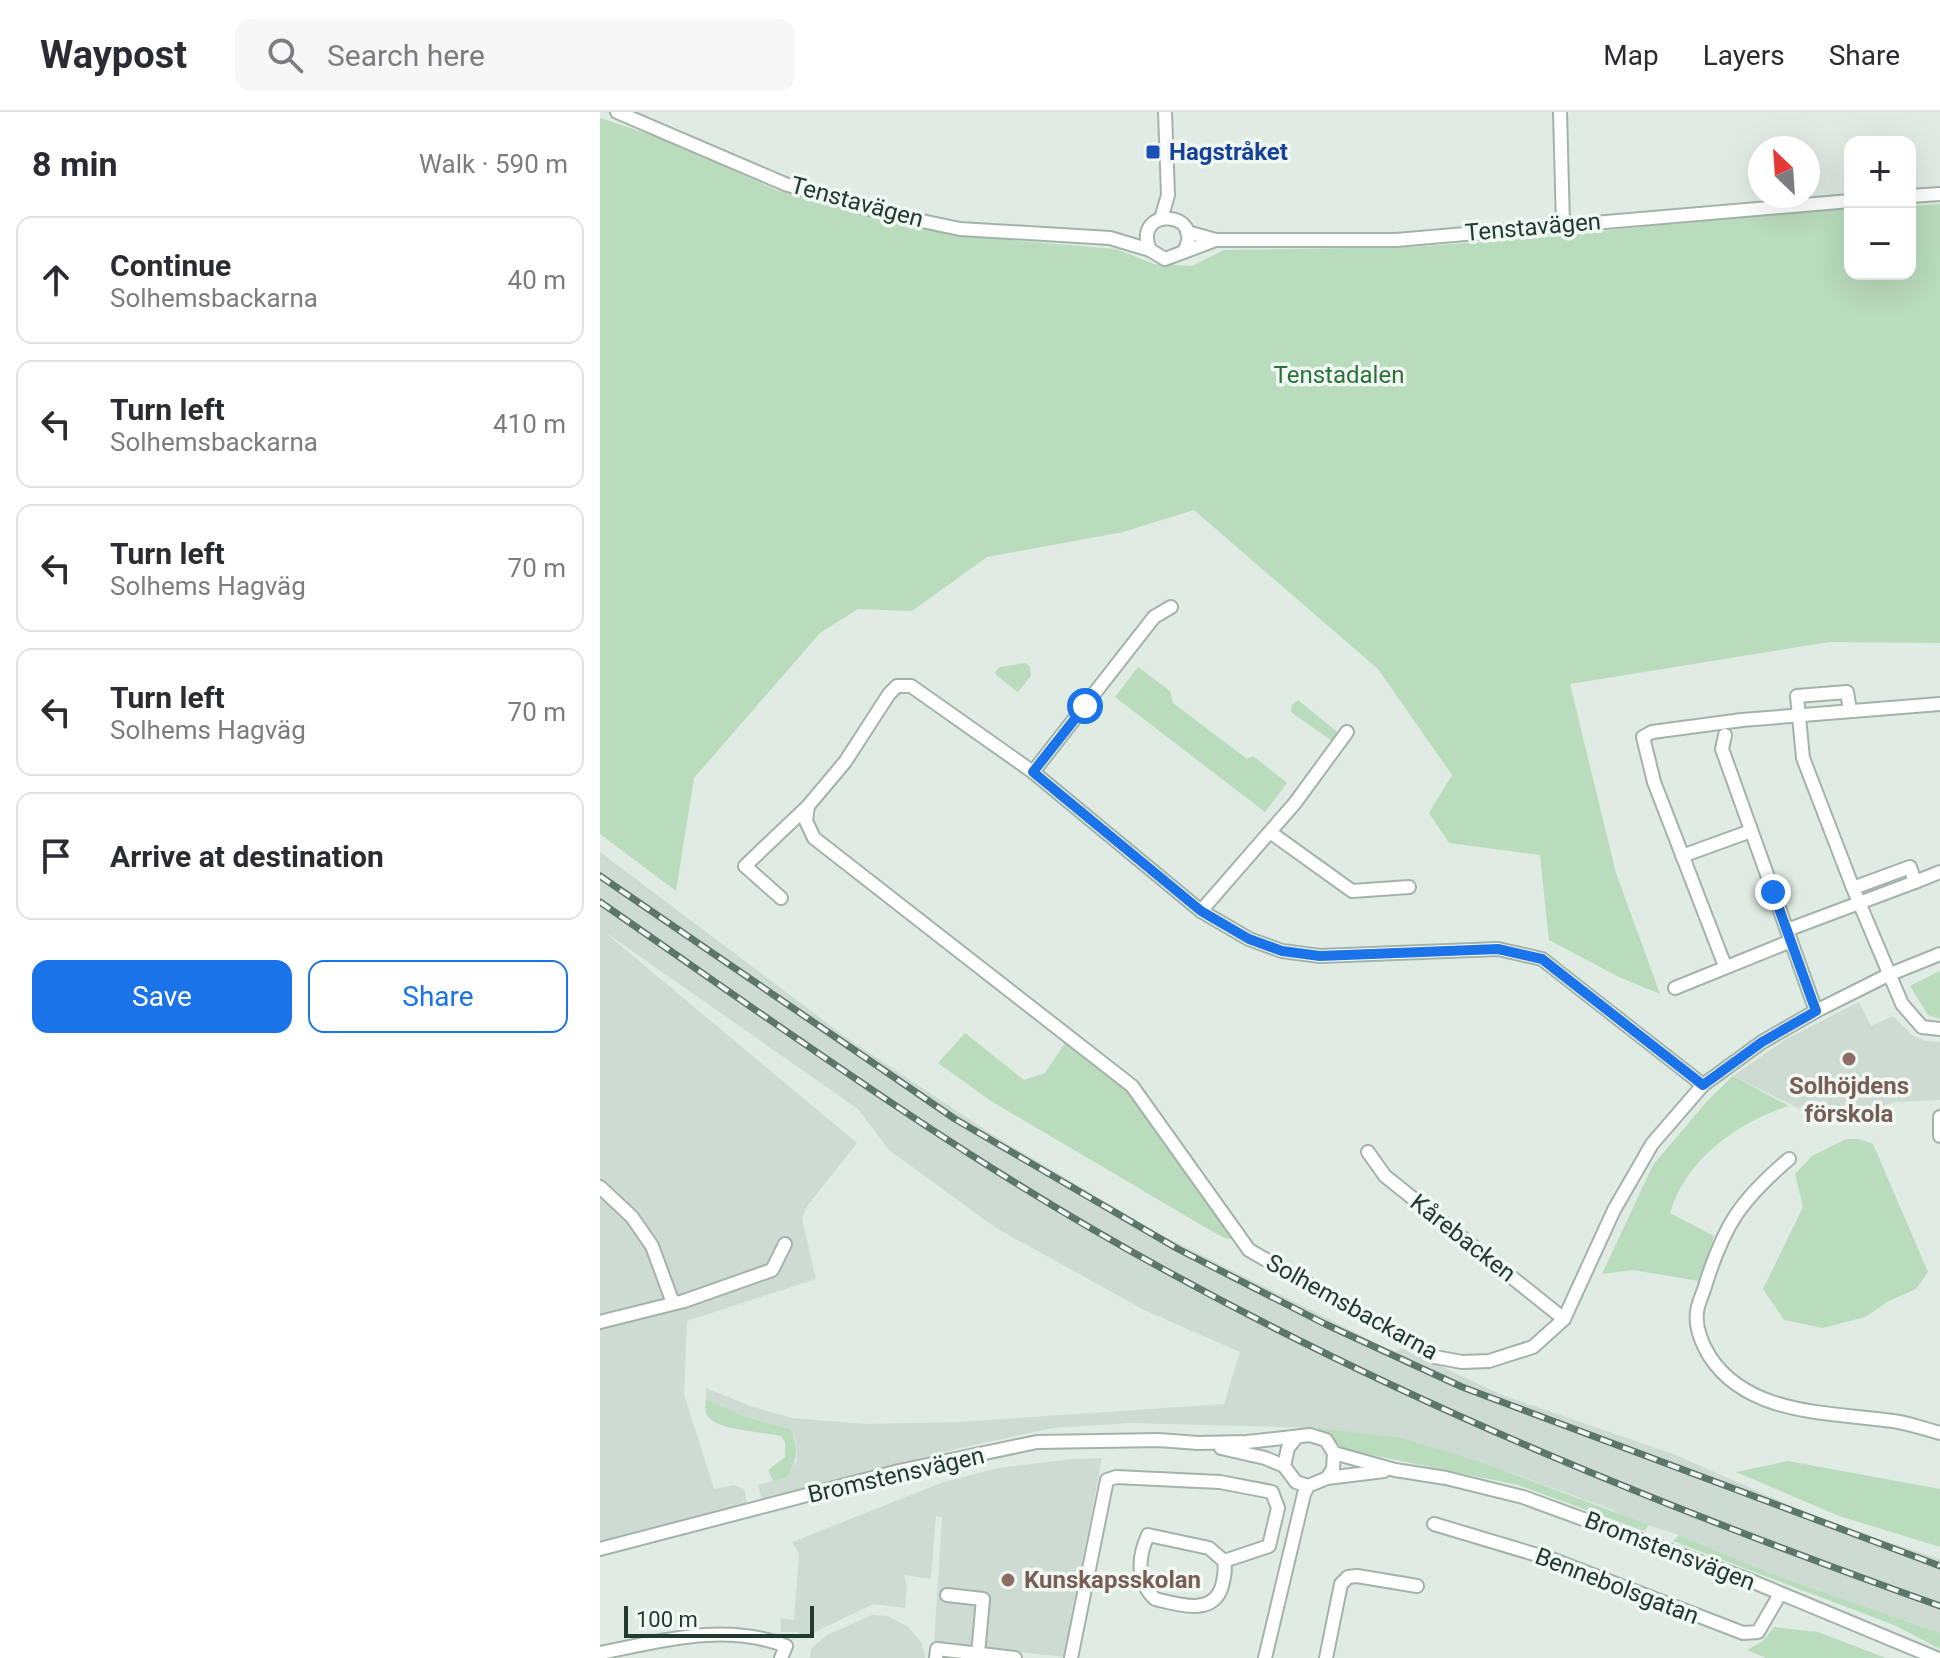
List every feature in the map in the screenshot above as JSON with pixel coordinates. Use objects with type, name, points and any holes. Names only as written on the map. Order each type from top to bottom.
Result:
[{"type":"street","name":"Tenstavägen","points":[[617,112],[785,184],[884,213],[960,229],[1110,238],[1148,232]]},
{"type":"street","points":[[1165,112],[1168,195],[1161,219],[1148,232],[1150,250],[1165,259],[1179,256],[1188,239],[1168,195]]},
{"type":"street","points":[[1560,112],[1563,224]]},
{"type":"street","points":[[1916,196],[1940,194]]},
{"type":"street","name":"Tenstavägen","points":[[1183,227],[1196,236],[1216,240],[1396,240],[1844,201]]},
{"type":"street","points":[[1161,219],[1167,218],[1183,227]]},
{"type":"street","name":"Tenstavägen","points":[[1110,238],[1150,250]]},
{"type":"street","name":"Tenstavägen","points":[[1184,251],[1216,240]]},
{"type":"street","points":[[1033,772],[1154,617],[1171,607]]},
{"type":"street","points":[[781,898],[745,866],[808,806],[845,762],[889,694],[897,686],[911,686],[1033,772],[1201,911],[1249,939],[1282,951],[1320,956],[1498,949],[1542,959],[1703,1085]]},
{"type":"street","points":[[1850,711],[1847,692],[1797,696],[1803,758],[1902,1004],[1922,1027],[1940,1029]]},
{"type":"street","points":[[1725,966],[1654,782],[1643,737],[1652,732],[1742,720],[1940,704]]},
{"type":"street","points":[[1201,911],[1303,792],[1347,732]]},
{"type":"street","points":[[1725,735],[1722,749],[1816,1011]]},
{"type":"street","name":"Solhemsbackarna","points":[[808,806],[806,821],[814,838],[1132,1086],[1249,1250],[1435,1357],[1462,1362],[1511,1356],[1533,1347],[1564,1319],[1614,1210],[1652,1144],[1703,1085],[1762,1042],[1816,1011],[1888,975],[1940,954]]},
{"type":"street","points":[[1682,856],[1751,831]]},
{"type":"street","points":[[1270,832],[1352,891],[1409,887]]},
{"type":"street","points":[[1853,888],[1910,867],[1915,882]]},
{"type":"street","points":[[1675,988],[1859,903],[1940,872]]},
{"type":"street","points":[[1940,1117],[1940,1136]]},
{"type":"street","name":"Kårebacken","points":[[1368,1152],[1385,1176],[1564,1319]]},
{"type":"street","points":[[1789,1159],[1757,1186],[1738,1211],[1719,1245],[1697,1311],[1698,1331],[1705,1349],[1718,1369],[1741,1388],[1768,1402],[1898,1422],[1940,1433]]},
{"type":"street","points":[[600,1187],[632,1217],[652,1246],[673,1303]]},
{"type":"street","points":[[600,1322],[673,1303],[772,1270],[785,1244]]},
{"type":"street","name":"Bromstensvägen","points":[[600,1549],[899,1471],[1037,1442],[1159,1440],[1198,1443],[1310,1435],[1319,1437],[1331,1446],[1334,1453],[1395,1470],[1446,1478],[1523,1497],[1744,1578],[1936,1658]]},
{"type":"street","points":[[1284,1466],[1288,1448],[1296,1438]]},
{"type":"street","name":"Bromstensvägen","points":[[1198,1443],[1265,1458],[1284,1466],[1296,1482],[1308,1486],[1327,1478],[1395,1470]]},
{"type":"street","points":[[1327,1478],[1333,1469],[1334,1453]]},
{"type":"street","points":[[1071,1658],[1107,1480],[1116,1477],[1220,1482],[1272,1492],[1278,1508],[1269,1546],[1224,1561]]},
{"type":"street","points":[[1265,1658],[1308,1486]]},
{"type":"street","name":"Bennebolsgatan","points":[[1434,1524],[1554,1560],[1743,1633],[1758,1632],[1780,1594]]},
{"type":"street","points":[[1148,1535],[1209,1548],[1224,1561],[1225,1573],[1219,1594],[1210,1603],[1196,1606],[1155,1599],[1142,1582],[1139,1572],[1148,1535]]},
{"type":"street","points":[[1326,1658],[1341,1584],[1348,1577],[1417,1586]]},
{"type":"street","points":[[947,1595],[983,1599],[982,1656]]},
{"type":"street","points":[[600,1653],[695,1634],[763,1637],[783,1652]]},
{"type":"street","points":[[936,1658],[937,1649],[1015,1658]]},
{"type":"shaded area","points":[[600,852],[847,1038],[990,1133],[1158,1233],[1394,1352],[1402,1348],[1502,1395],[1676,1455],[1830,1523],[1940,1559],[1940,1633],[1777,1576],[1679,1535],[1617,1515],[1613,1510],[1484,1463],[1317,1428],[1130,1423],[1053,1428],[960,1448],[762,1500],[758,1485],[787,1477],[797,1460],[796,1440],[790,1429],[746,1417],[706,1399],[706,1388],[750,1406],[792,1418],[865,1424],[958,1422],[1224,1404],[1240,1352],[1144,1310],[996,1228],[889,1150],[858,1109],[602,930],[857,1143],[808,1205],[802,1218],[816,1279],[687,1321],[684,1394],[714,1489],[734,1485],[744,1489],[747,1503],[600,1541]]},
{"type":"shaded area","name":"Solhöjdens förskola","points":[[1859,1002],[1871,1026],[1893,1016],[1912,1035],[1926,1041],[1940,1042],[1940,1100],[1895,1102],[1843,1120],[1826,1122],[1733,1076],[1786,1039]]},
{"type":"shaded area","name":"Kunskapsskolan","points":[[1102,1458],[1064,1657],[934,1643],[942,1517],[936,1516],[931,1579],[904,1575],[907,1586],[905,1608],[873,1604],[805,1637],[797,1632],[781,1632],[780,1618],[794,1620],[799,1554],[792,1542],[944,1482],[998,1468]]},
{"type":"shaded area","points":[[872,1615],[887,1616],[907,1626],[922,1643],[925,1658],[810,1658],[811,1649],[827,1635]]},
{"type":"green space","name":"Tenstadalen","points":[[600,118],[658,137],[779,191],[917,228],[1116,249],[1154,264],[1192,266],[1224,250],[1412,247],[1547,237],[1760,214],[1844,209],[1844,280],[1916,280],[1916,206],[1940,204],[1940,643],[1829,642],[1570,684],[1616,873],[1660,994],[1619,977],[1549,940],[1540,855],[1449,843],[1429,813],[1452,775],[1378,669],[1194,510],[1123,532],[987,557],[912,611],[858,609],[820,633],[694,778],[676,891],[600,834]]},
{"type":"green space","points":[[1026,663],[1031,676],[1018,692],[996,675],[1000,667]]},
{"type":"green space","points":[[1138,667],[1170,691],[1173,703],[1247,759],[1253,756],[1287,783],[1265,812],[1115,697]]},
{"type":"green space","points":[[1298,700],[1336,731],[1337,736],[1332,741],[1291,712],[1292,705]]},
{"type":"green space","points":[[1940,971],[1940,1019],[1928,1015],[1910,986]]},
{"type":"green space","points":[[965,1033],[1024,1080],[1045,1073],[1065,1043],[1101,1067],[1129,1093],[1233,1239],[1215,1233],[991,1101],[938,1063]]},
{"type":"green space","points":[[1733,1076],[1789,1106],[1751,1122],[1716,1145],[1688,1176],[1678,1194],[1670,1213],[1714,1236],[1699,1281],[1633,1270],[1602,1274],[1653,1165],[1709,1099]]},
{"type":"green space","points":[[1846,1139],[1873,1144],[1928,1272],[1916,1289],[1889,1301],[1865,1317],[1823,1328],[1784,1320],[1763,1289],[1803,1207],[1795,1174],[1812,1156]]},
{"type":"green space","points":[[706,1399],[746,1417],[790,1429],[796,1454],[787,1477],[773,1481],[768,1470],[785,1457],[785,1442],[781,1436],[714,1422],[706,1413]]},
{"type":"green space","points":[[1317,1428],[1401,1438],[1484,1463],[1649,1525],[1644,1531],[1518,1485],[1343,1449]]},
{"type":"green space","points":[[1788,1461],[1940,1489],[1940,1547],[1839,1516],[1736,1472]]},
{"type":"green space","points":[[1679,1535],[1777,1576],[1940,1633],[1940,1649],[1894,1625],[1673,1541]]},
{"type":"green space","points":[[1774,1627],[1818,1632],[1886,1658],[1766,1658],[1747,1650],[1763,1641]]},
{"type":"railway","points":[[600,876],[955,1119],[1178,1249],[1325,1324],[1462,1387],[1940,1566]]},
{"type":"railway","points":[[600,902],[947,1139],[1090,1228],[1257,1319],[1448,1411],[1545,1453],[1741,1533],[1940,1606]]},
{"type":"place","name":"Hagstråket","points":[[1153,152]]},
{"type":"place","name":"Solhöjdens förskola","points":[[1849,1059]]},
{"type":"place","name":"Kunskapsskolan","points":[[1008,1580]]},
{"type":"route","points":[[1085,706],[1033,772],[1201,911],[1249,939],[1282,951],[1320,956],[1498,949],[1542,959],[1703,1085],[1762,1042],[1816,1011],[1773,892]]}]
